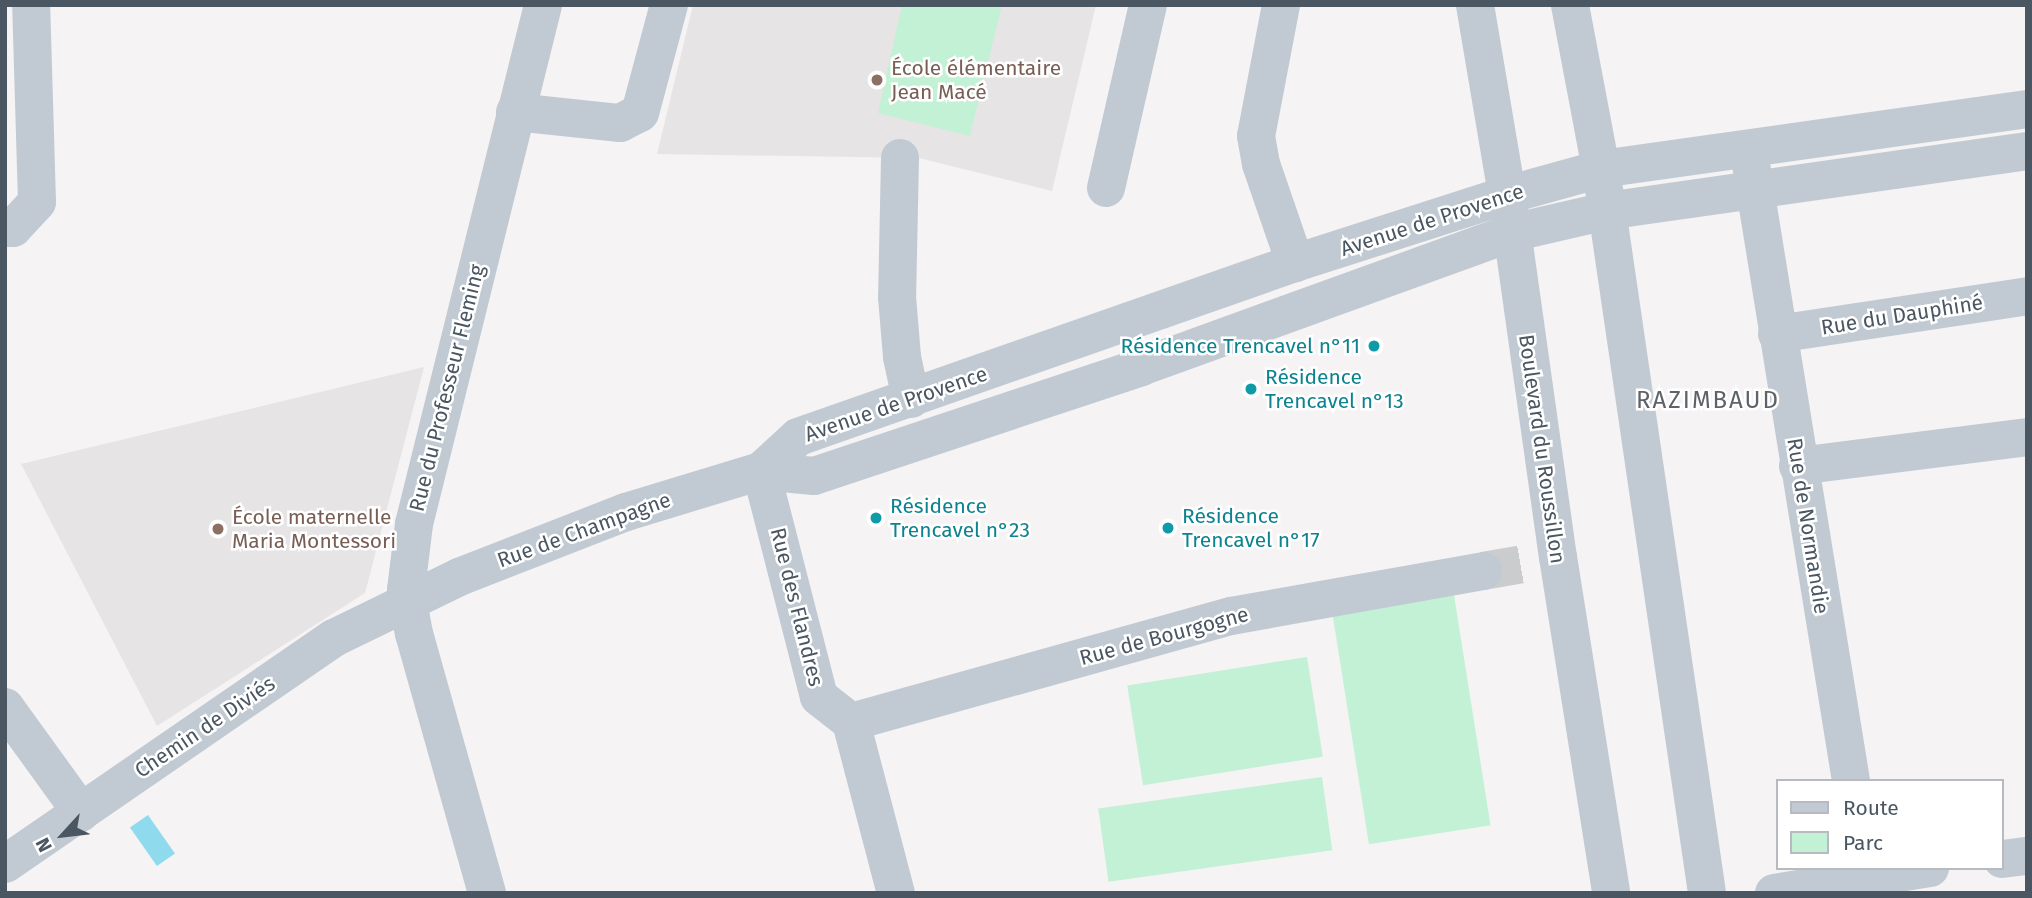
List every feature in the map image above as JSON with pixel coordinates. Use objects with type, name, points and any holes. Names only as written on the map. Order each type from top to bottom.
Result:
[{"type":"street","points":[[5,228],[13,228],[37,202],[31,5]]},
{"type":"street","name":"Rue du Professeur Fleming","points":[[487,893],[414,634],[411,602],[406,590],[414,524],[543,5]]},
{"type":"street","points":[[515,112],[620,123],[640,113],[669,5]]},
{"type":"street","points":[[1107,187],[1148,5]]},
{"type":"street","points":[[1281,5],[1256,136],[1261,164],[1296,263]]},
{"type":"street","name":"Boulevard du Roussillon","points":[[1475,5],[1507,195],[1543,560],[1611,893]]},
{"type":"street","points":[[1570,5],[1601,169],[1707,893]]},
{"type":"street","name":"Avenue de Provence","points":[[761,471],[798,437],[1296,263],[1507,195],[1601,169],[1749,146],[2027,109]]},
{"type":"street","name":"Rue de Normandie","points":[[1749,146],[1798,467],[1851,779]]},
{"type":"street","name":"Avenue de Provence","points":[[761,471],[814,476],[1141,366],[1511,233],[1606,211],[2027,151]]},
{"type":"street","points":[[900,158],[897,297],[902,357],[911,399]]},
{"type":"street","name":"Rue du Dauphiné","points":[[1777,334],[2027,296]]},
{"type":"street","points":[[1798,467],[2027,437]]},
{"type":"street","name":"Rue de Champagne","points":[[411,602],[459,577],[626,512],[761,471]]},
{"type":"street","name":"Rue des Flandres","points":[[761,471],[819,697],[850,722]]},
{"type":"street","name":"Rue de Bourgogne","points":[[850,722],[1231,616],[1483,571]]},
{"type":"street","name":"Chemin de Diviés","points":[[5,864],[334,638],[411,602]]},
{"type":"street","points":[[5,707],[81,812]]},
{"type":"street","points":[[850,722],[896,893]]},
{"type":"street","points":[[2004,859],[2027,856]]},
{"type":"street","points":[[1774,893],[1919,870]]},
{"type":"shaded area","name":"École élémentaire Jean Macé","points":[[693,5],[1096,5],[1052,191],[919,158],[657,154]]},
{"type":"shaded area","name":"École maternelle Maria Montessori","points":[[424,367],[365,593],[157,726],[21,464]]},
{"type":"green space","points":[[902,5],[1002,5],[970,136],[878,113]]},
{"type":"green space","points":[[1454,595],[1490,825],[1369,844],[1333,614]]},
{"type":"green space","points":[[1307,657],[1323,757],[1143,785],[1127,685]]},
{"type":"green space","points":[[1322,777],[1332,850],[1108,882],[1098,808]]},
{"type":"water","points":[[148,815],[175,854],[157,866],[130,828]]},
{"type":"tunnel","points":[[1483,571],[1529,563]]},
{"type":"place","name":"École élémentaire Jean Macé","points":[[877,80]]},
{"type":"place","name":"Résidence Trencavel n°11","points":[[1374,346]]},
{"type":"place","name":"Résidence Trencavel n°13","points":[[1251,389]]},
{"type":"place","name":"Résidence Trencavel n°23","points":[[876,518]]},
{"type":"place","name":"Résidence Trencavel n°17","points":[[1168,528]]},
{"type":"place","name":"École maternelle Maria Montessori","points":[[218,529]]},
{"type":"district","name":"RAZIMBAUD","points":[[1708,401]]}]
